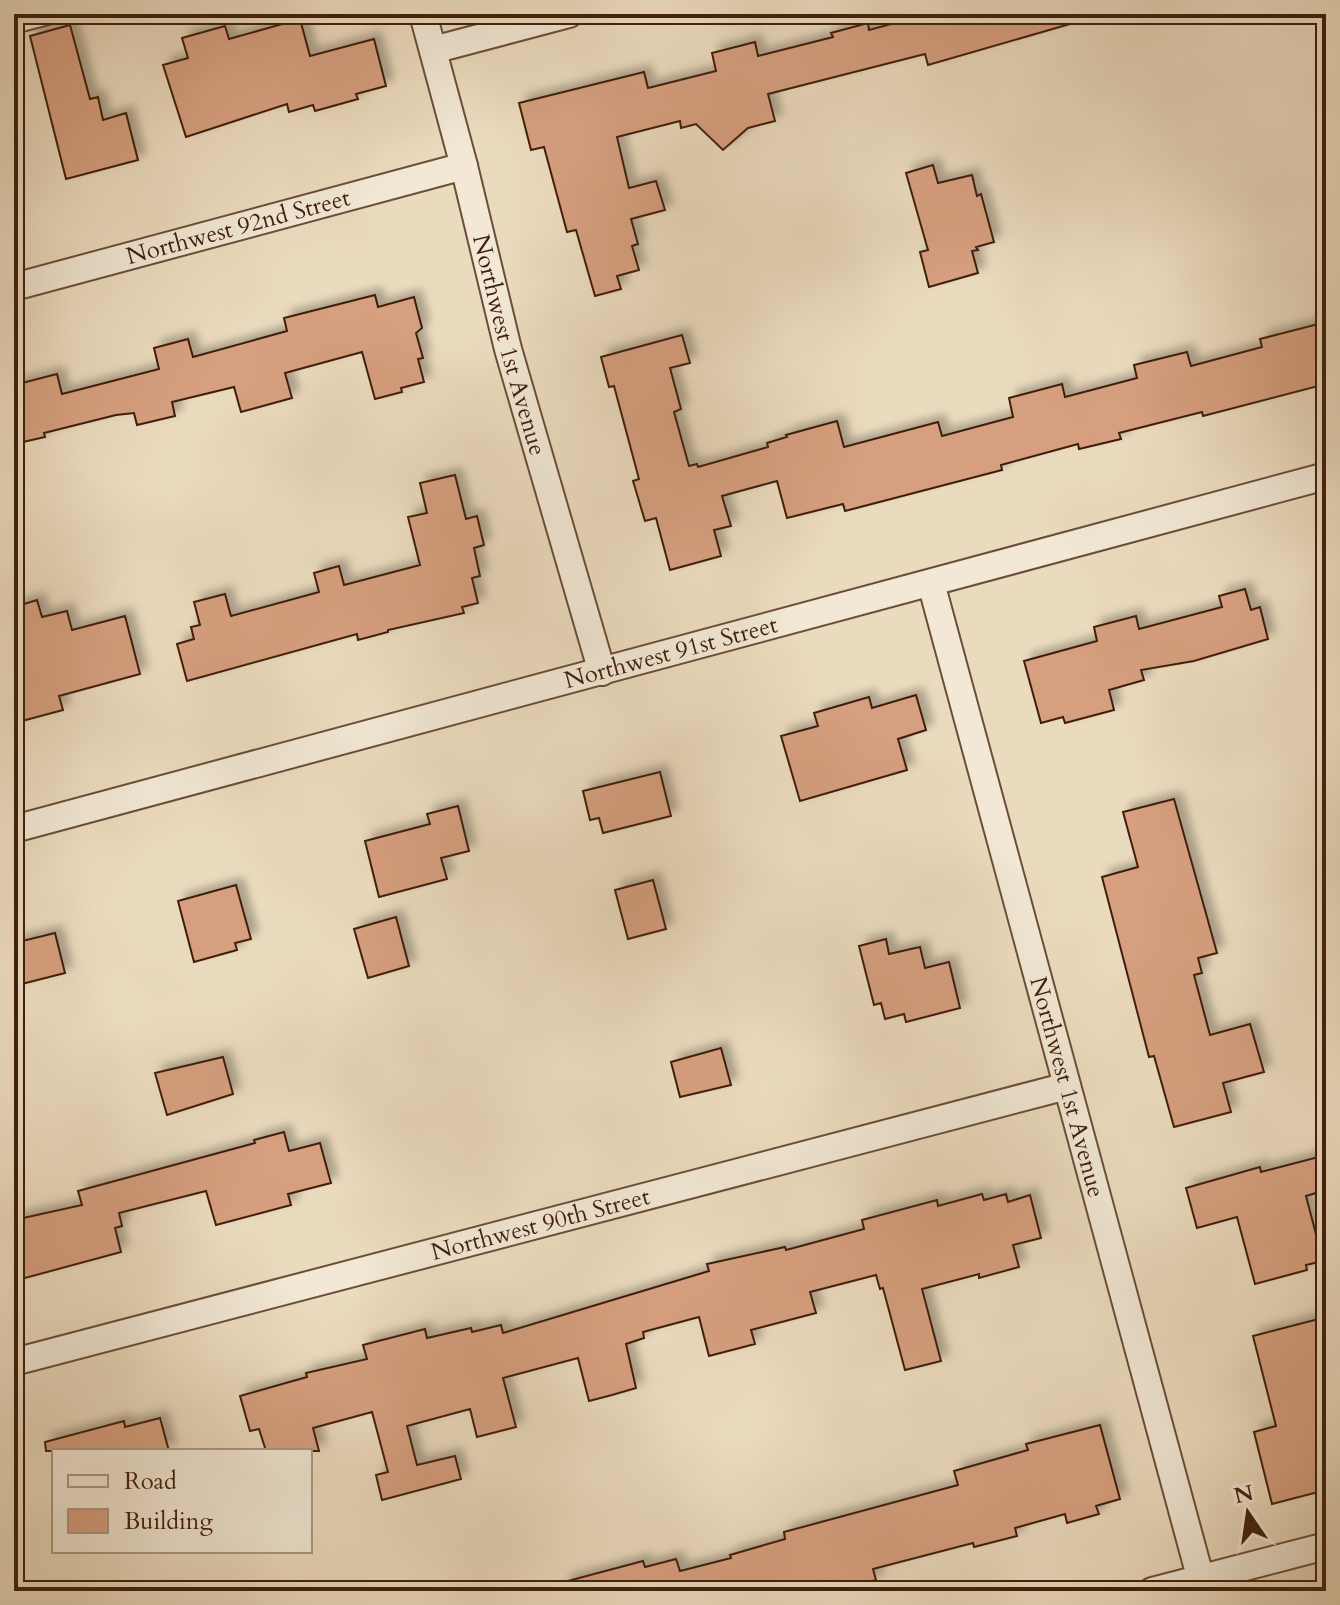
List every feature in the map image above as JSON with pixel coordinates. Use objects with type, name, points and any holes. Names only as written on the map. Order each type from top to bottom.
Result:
[{"type":"street","name":"Northwest 1st Avenue","points":[[423,14],[508,349],[602,672]]},
{"type":"street","points":[[433,50],[569,14]]},
{"type":"street","name":"Northwest 92nd Street","points":[[14,287],[464,166]]},
{"type":"street","name":"Northwest 91st Street","points":[[14,829],[1326,476]]},
{"type":"street","name":"Northwest 1st Avenue","points":[[931,583],[1202,1585]]},
{"type":"street","name":"Northwest 90th Street","points":[[14,1362],[1067,1086]]},
{"type":"street","points":[[1152,1591],[1202,1585],[1326,1546]]},
{"type":"lane","points":[[14,26],[60,14]]},
{"type":"building","points":[[951,14],[1076,14],[1077,22],[928,65],[925,54],[768,94],[775,121],[748,128],[723,150],[696,124],[681,128],[680,121],[617,137],[629,188],[656,181],[665,210],[631,219],[638,244],[632,246],[639,270],[617,276],[621,289],[595,296],[576,230],[567,232],[544,147],[531,150],[519,103],[644,72],[648,88],[716,71],[712,53],[755,42],[758,56],[833,37],[831,33],[868,23],[869,30],[917,17],[918,23]]},
{"type":"building","points":[[300,19],[310,56],[374,39],[386,86],[356,94],[358,99],[315,111],[313,105],[289,112],[287,104],[186,137],[163,65],[188,58],[182,38],[225,26],[229,39]]},
{"type":"building","points":[[70,25],[90,99],[98,97],[103,120],[126,113],[138,160],[66,179],[30,36]]},
{"type":"building","points":[[933,165],[938,183],[972,175],[977,196],[981,194],[994,242],[972,251],[978,273],[929,287],[920,252],[928,250],[906,173]]},
{"type":"building","points":[[375,295],[378,307],[414,297],[422,328],[416,333],[423,358],[418,359],[424,382],[401,388],[402,392],[375,399],[362,352],[285,373],[292,398],[241,412],[234,387],[172,402],[175,416],[137,425],[134,413],[116,415],[14,444],[14,385],[57,374],[62,394],[159,369],[154,348],[188,339],[193,357],[287,331],[284,318]]},
{"type":"building","points":[[1326,322],[1326,384],[1203,416],[1202,412],[1119,433],[1121,439],[1079,449],[1078,444],[1001,465],[1002,470],[845,511],[843,504],[787,518],[777,481],[722,496],[731,526],[714,530],[721,556],[670,570],[656,518],[645,521],[633,481],[639,479],[614,386],[609,387],[601,357],[682,335],[690,363],[670,368],[681,409],[674,412],[689,466],[697,464],[698,467],[768,447],[767,443],[786,435],[837,421],[844,447],[938,422],[942,436],[1013,417],[1009,398],[1062,384],[1065,397],[1137,378],[1134,365],[1187,352],[1191,366],[1262,347],[1260,339]]},
{"type":"building","points":[[455,475],[466,519],[477,516],[484,545],[474,548],[480,576],[472,578],[478,603],[462,607],[464,613],[358,640],[357,634],[187,681],[177,644],[194,639],[191,627],[200,625],[194,602],[225,594],[231,616],[319,592],[314,573],[339,566],[344,585],[420,565],[408,517],[427,513],[420,483]]},
{"type":"building","points":[[1245,589],[1251,610],[1260,607],[1268,639],[1194,661],[1141,670],[1144,680],[1109,690],[1114,710],[1065,723],[1063,717],[1041,723],[1024,661],[1097,641],[1094,627],[1136,616],[1139,629],[1222,607],[1219,596]]},
{"type":"building","points":[[37,600],[42,617],[67,611],[72,630],[125,616],[140,674],[59,696],[63,710],[22,721],[14,688],[14,674],[23,672],[14,635],[14,607]]},
{"type":"building","points":[[916,695],[926,730],[898,739],[907,770],[800,801],[781,736],[818,726],[814,713],[869,697],[872,708]]},
{"type":"building","points":[[660,772],[671,816],[603,833],[599,818],[590,820],[583,791]]},
{"type":"building","points":[[1174,799],[1217,953],[1198,958],[1202,973],[1194,975],[1210,1035],[1250,1024],[1264,1072],[1223,1083],[1231,1112],[1174,1127],[1154,1056],[1149,1057],[1102,877],[1138,867],[1123,812]]},
{"type":"building","points":[[458,806],[469,851],[441,858],[447,879],[379,897],[365,841],[430,824],[427,814]]},
{"type":"building","points":[[653,880],[666,929],[628,939],[615,890]]},
{"type":"building","points":[[236,885],[251,939],[235,943],[237,950],[194,962],[178,901]]},
{"type":"building","points":[[396,917],[409,966],[368,978],[354,929]]},
{"type":"building","points":[[55,933],[65,973],[14,986],[14,943]]},
{"type":"building","points":[[886,939],[889,954],[920,947],[925,968],[949,962],[960,1008],[906,1022],[904,1014],[885,1019],[881,1003],[874,1005],[859,946]]},
{"type":"building","points":[[721,1048],[731,1085],[680,1097],[671,1062]]},
{"type":"building","points":[[223,1057],[233,1094],[167,1115],[155,1073]]},
{"type":"building","points":[[284,1132],[289,1151],[320,1143],[331,1183],[288,1194],[291,1205],[216,1225],[206,1191],[119,1213],[122,1226],[115,1228],[121,1252],[14,1281],[14,1220],[82,1205],[78,1191],[255,1143],[254,1140]]},
{"type":"building","points":[[1326,1155],[1326,1190],[1306,1196],[1323,1261],[1306,1265],[1307,1270],[1255,1284],[1237,1217],[1197,1228],[1186,1188],[1260,1167],[1261,1172]]},
{"type":"building","points":[[982,1194],[984,1200],[1006,1194],[1008,1202],[1030,1195],[1041,1238],[1013,1245],[1019,1267],[922,1289],[941,1361],[905,1370],[883,1288],[880,1289],[876,1275],[810,1292],[816,1313],[751,1330],[755,1344],[709,1356],[699,1317],[643,1332],[644,1338],[626,1344],[636,1388],[612,1395],[589,1401],[578,1358],[503,1378],[516,1427],[477,1437],[470,1409],[407,1426],[417,1465],[455,1456],[461,1479],[382,1500],[376,1475],[388,1472],[372,1412],[313,1428],[319,1451],[265,1449],[259,1429],[250,1431],[240,1396],[307,1377],[306,1373],[367,1359],[363,1345],[425,1329],[427,1338],[501,1325],[503,1333],[709,1271],[707,1264],[785,1247],[786,1250],[864,1229],[862,1220],[937,1200],[938,1206]]},
{"type":"building","points":[[1326,1317],[1326,1490],[1272,1504],[1254,1432],[1276,1426],[1253,1336]]},
{"type":"building","points":[[160,1418],[168,1449],[46,1451],[45,1442],[124,1421],[125,1427]]},
{"type":"building","points":[[1100,1425],[1120,1499],[1096,1506],[1099,1514],[1067,1523],[1065,1514],[1015,1528],[1017,1536],[974,1547],[973,1543],[873,1569],[876,1580],[836,1591],[565,1591],[564,1582],[643,1561],[645,1567],[676,1559],[680,1571],[731,1558],[730,1555],[785,1539],[784,1532],[958,1485],[954,1471],[1028,1450],[1026,1444]]}]
